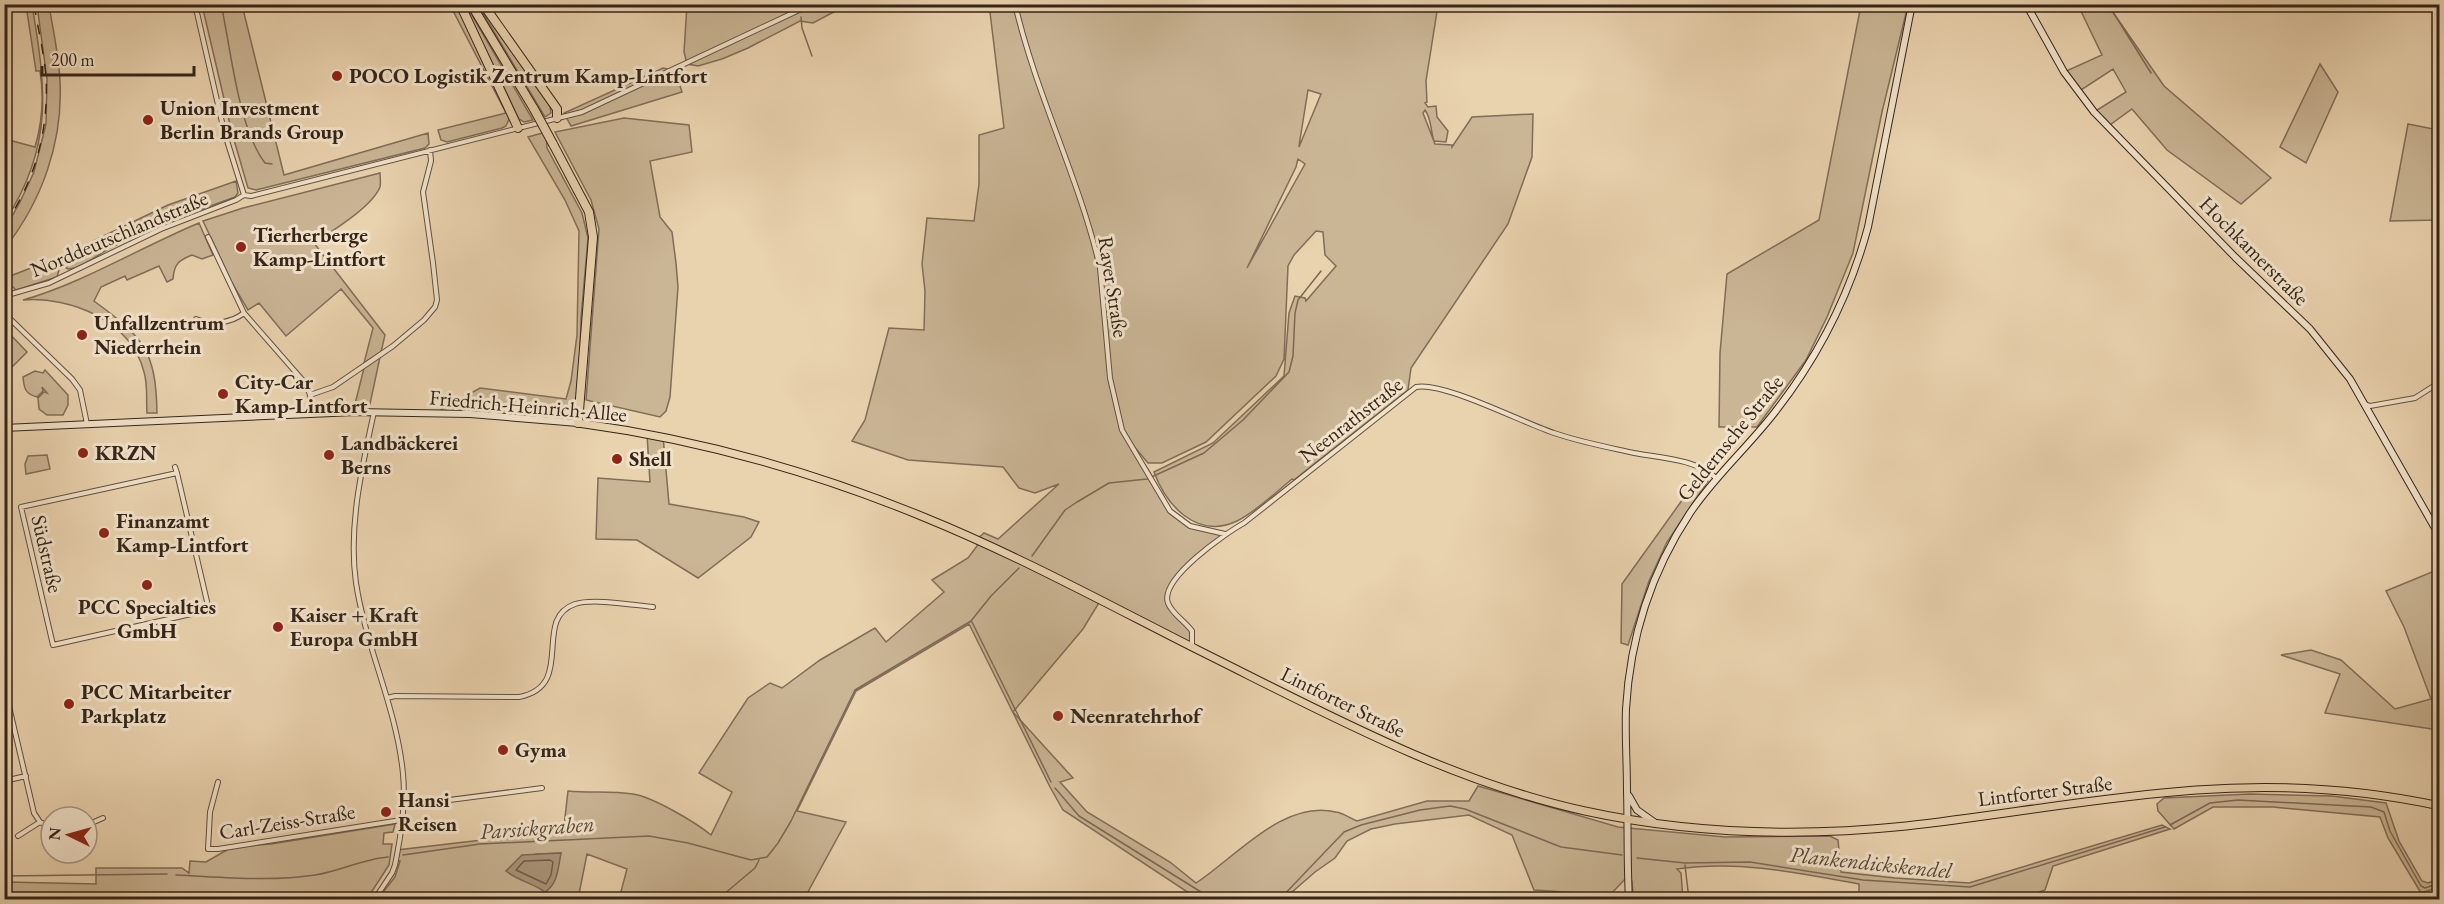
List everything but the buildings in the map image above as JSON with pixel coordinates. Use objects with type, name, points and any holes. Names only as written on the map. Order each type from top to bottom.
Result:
[{"type":"highway","points":[[460,4],[518,128]]},
{"type":"highway","points":[[471,4],[534,109],[589,212],[593,237],[578,423]]},
{"type":"highway","points":[[483,4],[557,109],[557,118]]},
{"type":"main road","name":"Geldernsche Straße","points":[[1629,900],[1626,730],[1634,645],[1644,604],[1663,560],[1690,513],[1716,478],[1775,412],[1809,364],[1834,320],[1860,258],[1869,227],[1912,4]]},
{"type":"main road","name":"Hochkamerstraße","points":[[2026,4],[2064,72],[2094,112],[2235,257],[2310,329],[2350,379],[2439,537]]},
{"type":"main road","name":"Friedrich-Heinrich-Allee","points":[[4,428],[374,412],[501,416],[578,423],[655,435],[787,468],[927,518],[1029,566]]},
{"type":"main road","name":"Lintforter Straße","points":[[1029,566],[1399,748],[1510,791],[1578,810],[1627,819],[1690,828],[1768,832],[1835,831],[1904,826],[2152,794],[2252,788],[2318,790],[2439,806]]},
{"type":"main road","points":[[1628,791],[1637,810],[1655,823]]},
{"type":"street","points":[[195,4],[224,131],[244,195]]},
{"type":"street","name":"Norddeutschlandstraße","points":[[4,296],[49,282],[161,229],[237,200],[244,195],[251,196],[596,107],[812,4]]},
{"type":"street","name":"Rayer Straße","points":[[1015,4],[1033,71],[1079,192],[1096,251],[1100,268],[1110,378],[1122,430],[1170,510],[1190,526],[1224,534]]},
{"type":"street","points":[[310,395],[333,387],[393,346],[424,320],[435,307],[437,300],[434,263],[423,192],[431,161],[429,150]]},
{"type":"street","points":[[208,237],[244,313],[302,378],[310,395],[311,413]]},
{"type":"street","points":[[4,313],[76,384],[84,402],[87,424]]},
{"type":"street","points":[[196,319],[203,322],[229,321],[244,313]]},
{"type":"street","points":[[2364,404],[2370,406],[2415,398],[2439,382]]},
{"type":"street","name":"Neenrathstraße","points":[[1192,646],[1192,630],[1169,606],[1167,594],[1173,582],[1195,558],[1218,542],[1224,534],[1244,523],[1412,390],[1423,385],[1450,392],[1554,433],[1609,448],[1700,466],[1716,478]]},
{"type":"street","points":[[374,412],[353,535],[354,561],[366,630],[387,698],[401,762],[403,806],[392,873],[374,900]]},
{"type":"street","points":[[176,467],[177,473]]},
{"type":"street","name":"Südstraße","points":[[177,473],[209,610],[53,645],[21,507],[177,473]]},
{"type":"street","points":[[387,698],[395,696],[519,697],[530,695],[540,689],[549,677],[555,628],[564,610],[573,605],[590,603],[653,608]]},
{"type":"street","points":[[4,685],[34,813],[39,820]]},
{"type":"street","points":[[4,781],[26,776]]},
{"type":"street","name":"Carl-Zeiss-Straße","points":[[218,782],[210,812],[208,849],[401,820]]},
{"type":"street","points":[[403,806],[542,788]]},
{"type":"street","points":[[99,820],[103,818]]},
{"type":"street","points":[[18,836],[39,823]]},
{"type":"shaded area","points":[[989,4],[1438,5],[1426,81],[1427,102],[1425,103],[1428,107],[1436,106],[1437,117],[1448,131],[1446,142],[1434,141],[1425,110],[1423,113],[1435,144],[1452,145],[1452,147],[1472,117],[1533,114],[1532,157],[1508,224],[1411,368],[1408,390],[1259,507],[1237,521],[1222,526],[1196,523],[1175,507],[1159,484],[1154,472],[1213,443],[1284,376],[1289,313],[1295,296],[1305,298],[1306,301],[1336,266],[1325,255],[1323,232],[1316,231],[1294,255],[1288,266],[1284,359],[1276,376],[1206,442],[1162,463],[1148,463],[1126,437],[1149,471],[1170,511],[1190,526],[1225,534],[1183,570],[1167,594],[1169,606],[1192,631],[1192,646],[1100,601],[1083,629],[1013,712],[1073,778],[1060,782],[1087,812],[1170,862],[1196,883],[1261,833],[1297,814],[1316,810],[1336,812],[1357,821],[1427,801],[1469,801],[1478,786],[1618,827],[1725,837],[1830,836],[1838,840],[1841,872],[1969,883],[2162,825],[2170,829],[2053,866],[2045,890],[2019,899],[1859,899],[1859,884],[1769,869],[1723,866],[1677,869],[1681,873],[1683,899],[1653,900],[1633,894],[1632,881],[1625,879],[1610,895],[1534,890],[1512,835],[1469,815],[1371,829],[1347,841],[1335,858],[1284,899],[1198,899],[1063,810],[1050,787],[969,624],[856,691],[797,811],[846,822],[804,899],[619,899],[627,869],[587,854],[578,899],[377,900],[395,877],[400,861],[396,860],[397,850],[543,833],[563,835],[568,791],[625,793],[641,796],[674,811],[711,835],[732,792],[699,773],[748,698],[770,683],[782,688],[820,660],[875,628],[886,642],[944,592],[932,580],[968,558],[980,542],[976,540],[984,533],[998,539],[1059,484],[1035,493],[1019,488],[1003,467],[908,460],[852,441],[865,420],[889,328],[924,330],[925,291],[922,264],[927,218],[974,221],[979,184],[979,135],[1004,128]],"holes":[[[1308,90],[1321,94],[1299,147],[1299,146]],[[1298,159],[1305,164],[1247,268]],[[561,853],[545,892],[538,887],[536,854]]]},
{"type":"shaded area","points":[[26,5],[32,5],[37,35],[43,90],[42,116],[39,142],[32,167],[21,194],[5,221],[5,139],[35,147],[41,119],[40,71],[36,71]]},
{"type":"shaded area","points":[[37,5],[49,5],[54,33],[60,82],[58,127],[48,170],[39,191],[30,211],[5,248],[5,229],[34,172],[46,124],[47,79]]},
{"type":"shaded area","points":[[202,5],[242,5],[284,175],[428,133],[429,144],[425,148],[256,190],[248,188],[232,133]]},
{"type":"shaded area","points":[[450,5],[457,5],[510,117],[506,126],[502,128],[447,142],[441,140],[438,130],[506,113]]},
{"type":"shaded area","points":[[464,5],[533,120],[524,122],[519,119]]},
{"type":"shaded area","points":[[478,5],[481,5],[550,106],[551,113],[545,117]]},
{"type":"shaded area","points":[[687,5],[847,5],[813,23],[800,21],[748,48],[698,66],[687,64],[684,52]]},
{"type":"shaded area","points":[[1861,5],[1908,5],[1882,112],[1853,253],[1827,317],[1806,360],[1757,427],[1719,427],[1720,353],[1727,274],[1819,220]]},
{"type":"shaded area","points":[[2078,5],[2108,5],[2164,86],[2271,178],[2241,204],[2167,150],[2132,109],[2107,127],[2094,112],[2126,92],[2113,69],[2078,92],[2064,72],[2102,55]]},
{"type":"shaded area","points":[[2320,64],[2338,92],[2306,163],[2280,147]]},
{"type":"shaded area","points":[[663,68],[675,71],[682,92],[571,126],[564,113]]},
{"type":"shaded area","points":[[624,118],[689,125],[692,152],[650,161],[660,217],[672,232],[678,287],[670,397],[666,411],[660,417],[586,400],[599,229],[591,200],[555,132]]},
{"type":"shaded area","points":[[2408,124],[2439,130],[2439,220],[2390,221]]},
{"type":"shaded area","points":[[546,132],[547,148],[582,213],[588,238],[581,318],[578,423],[437,412],[480,388],[566,399],[571,381],[577,335],[579,231],[565,200],[528,137]]},
{"type":"shaded area","points":[[380,173],[380,187],[376,195],[351,218],[314,243],[385,335],[381,352],[364,363],[373,328],[341,289],[286,336],[259,303],[248,310],[232,283],[203,221],[243,208]]},
{"type":"shaded area","points":[[236,181],[238,193],[235,197],[144,232],[108,249],[80,266],[68,269],[63,266],[60,257],[168,205]]},
{"type":"shaded area","points":[[199,223],[213,255],[202,259],[192,255],[184,259],[176,266],[173,279],[167,282],[159,266],[127,280],[125,276],[101,287],[94,301],[135,336],[150,359],[154,374],[157,413],[147,413],[145,377],[137,354],[113,326],[97,315],[60,302],[23,300],[68,284]]},
{"type":"shaded area","points":[[54,259],[59,270],[57,277],[16,290],[13,287],[5,290],[5,278]]},
{"type":"shaded area","points":[[5,329],[27,352],[5,374]]},
{"type":"shaded area","points":[[380,357],[370,404],[355,404],[364,368]]},
{"type":"shaded area","points":[[45,370],[68,395],[68,405],[63,415],[47,415],[39,409],[38,398],[44,392],[47,393],[42,387],[43,391],[37,397],[30,394],[25,387],[23,377],[35,371],[43,373]]},
{"type":"shaded area","points":[[647,434],[663,436],[669,504],[744,517],[759,522],[751,537],[698,578],[637,540],[596,539],[598,478],[650,482]]},
{"type":"shaded area","points":[[47,455],[50,469],[26,474],[25,464],[28,456]]},
{"type":"shaded area","points":[[1703,471],[1708,481],[1667,542],[1649,581],[1628,645],[1621,643],[1622,584]]},
{"type":"shaded area","points":[[2439,569],[2439,732],[2432,729],[2325,713],[2340,674],[2281,655],[2311,650],[2341,660],[2395,709],[2431,699],[2404,627],[2386,591]]},
{"type":"shaded area","points":[[2250,794],[2332,796],[2386,803],[2399,841],[2422,881],[2428,883],[2439,879],[2439,887],[2421,893],[2388,838],[2380,817],[2273,807],[2213,807],[2174,829],[2158,811],[2157,804],[2164,798]]},
{"type":"shaded area","points":[[395,824],[393,832],[384,833],[383,844],[392,844],[389,865],[367,899],[5,900],[7,882],[96,884],[96,868],[182,868],[189,873],[190,861],[206,862],[232,847],[271,844]]},
{"type":"water","points":[[561,853],[553,885],[545,892],[506,871],[522,855]]},
{"type":"waterway","points":[[221,4],[248,130],[265,163],[272,164]]},
{"type":"waterway","points":[[2108,4],[2151,73]]},
{"type":"waterway","points":[[801,17],[802,28],[812,56]]},
{"type":"waterway","points":[[1032,556],[1065,510],[1077,502],[1109,483],[1147,479],[1204,453],[1243,420],[1289,372],[1293,356],[1295,313],[1298,300],[1321,271]]},
{"type":"waterway","points":[[403,855],[480,844],[649,836],[688,843],[751,860],[767,857],[791,821],[855,690],[971,621],[991,596],[1019,568]]},
{"type":"waterway","name":"Plankendickskendel","points":[[972,622],[1051,782]]},
{"type":"waterway","name":"Plankendickskendel","points":[[1055,788],[1079,816],[1201,892]]},
{"type":"waterway","name":"Plankendickskendel","points":[[2170,825],[2210,803],[2238,800],[2371,807],[2384,812],[2390,831],[2421,886],[2425,888],[2440,883]]},
{"type":"waterway","name":"Plankendickskendel","points":[[1279,900],[1344,832],[1361,825],[1420,810],[1450,806],[1465,809],[1561,847],[1622,855]]},
{"type":"waterway","name":"Plankendickskendel","points":[[1637,858],[1685,863],[1750,862],[1863,880],[1970,887],[2165,827]]},
{"type":"waterway","name":"Parsickgraben","points":[[176,875],[246,878],[298,877],[388,857]]},
{"type":"waterway","points":[[717,900],[755,868],[759,860]]},
{"type":"waterway","points":[[1685,865],[1689,900]]},
{"type":"waterway","name":"Parsickgraben","points":[[4,876],[167,874]]},
{"type":"waterway","name":"Plankendickskendel","points":[[1204,894],[1211,900]]},
{"type":"railway","points":[[4,225],[15,209],[32,173],[38,155],[45,116],[46,77],[34,4]]},
{"type":"place","name":"POCO Logistik Zentrum Kamp-Lintfort","points":[[337,76]]},
{"type":"place","name":"Union Investment Berlin Brands Group","points":[[148,120]]},
{"type":"place","name":"Tierherberge Kamp-Lintfort","points":[[241,247]]},
{"type":"place","name":"Unfallzentrum Niederrhein","points":[[82,335]]},
{"type":"place","name":"City-Car Kamp-Lintfort","points":[[223,394]]},
{"type":"place","name":"KRZN","points":[[83,453]]},
{"type":"place","name":"Landbäckerei Berns","points":[[329,455]]},
{"type":"place","name":"Shell","points":[[617,459]]},
{"type":"place","name":"Finanzamt Kamp-Lintfort","points":[[104,533]]},
{"type":"place","name":"PCC Specialties GmbH","points":[[147,585]]},
{"type":"place","name":"Kaiser + Kraft Europa GmbH","points":[[278,627]]},
{"type":"place","name":"PCC Mitarbeiter Parkplatz","points":[[69,704]]},
{"type":"place","name":"Neenratehrhof","points":[[1058,716]]},
{"type":"place","name":"Gyma","points":[[503,750]]},
{"type":"place","name":"Hansi Reisen","points":[[386,812]]}]
